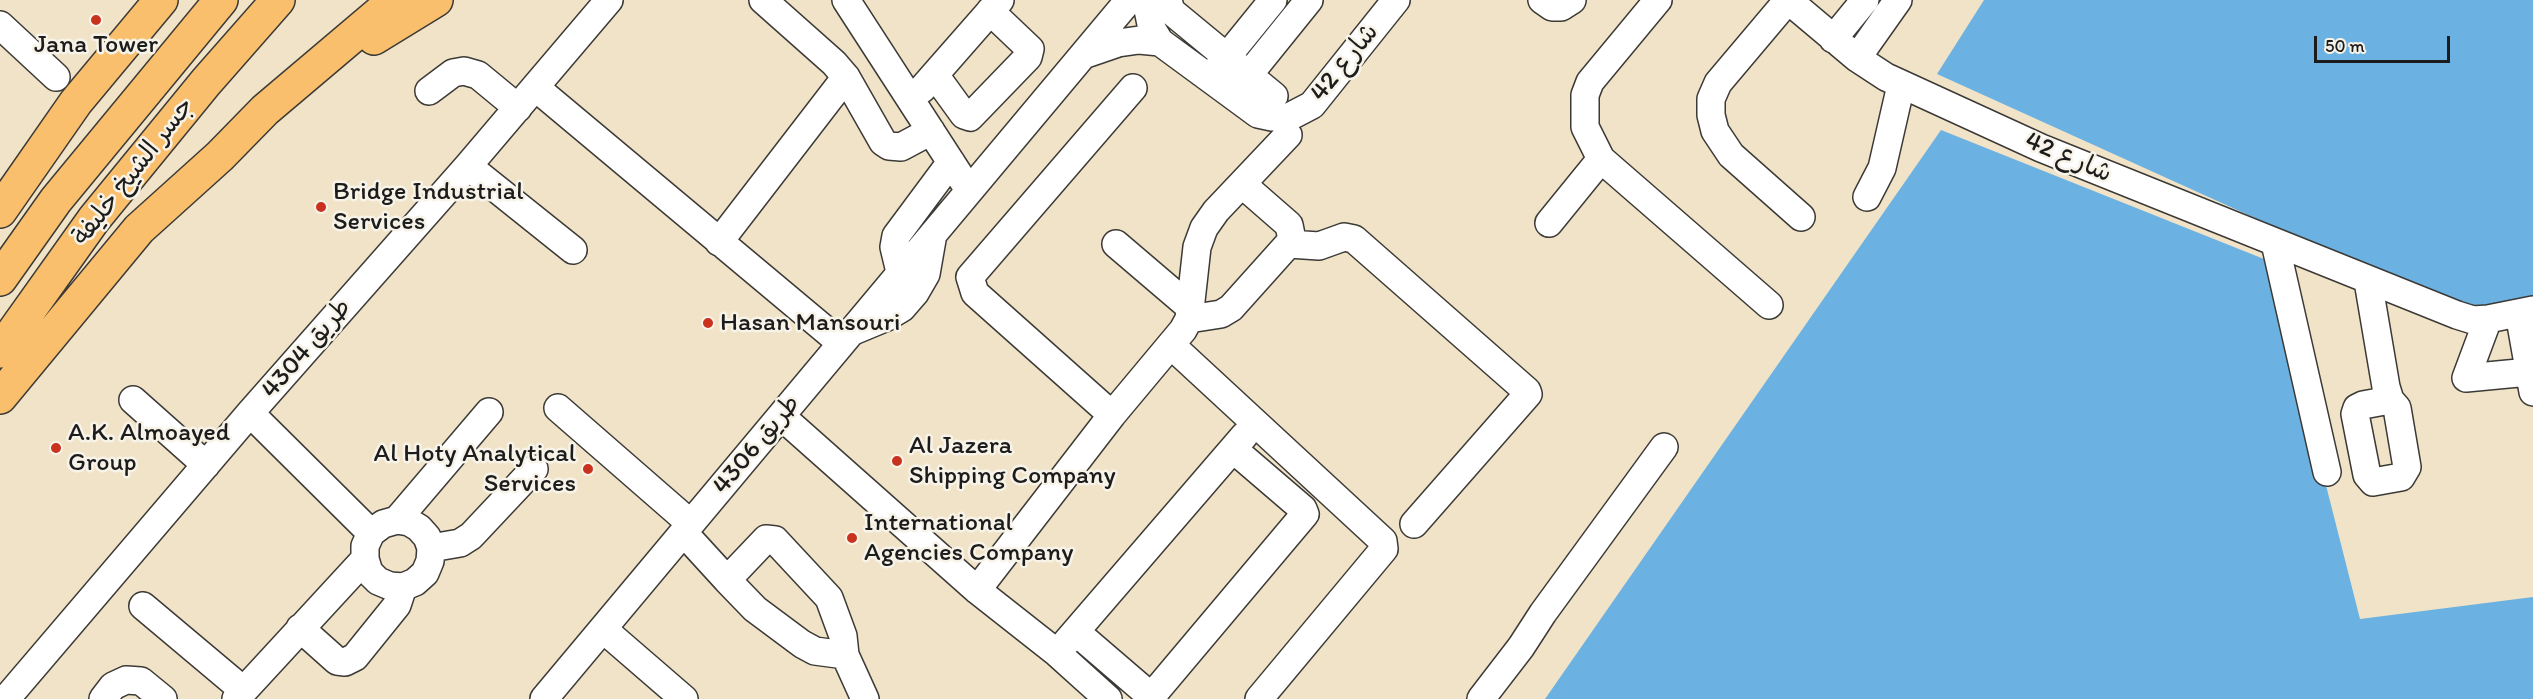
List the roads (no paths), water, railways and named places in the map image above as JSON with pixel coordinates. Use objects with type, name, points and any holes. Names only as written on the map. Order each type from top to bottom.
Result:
[{"type":"highway","points":[[0,211],[76,102],[161,0]]},
{"type":"highway","name":"جسر الشيخ خليفة","points":[[0,279],[56,200],[221,0]]},
{"type":"highway","name":"جسر الشيخ خليفة","points":[[0,351],[94,219],[206,82],[278,0]]},
{"type":"highway","points":[[0,397],[139,230],[220,156],[274,102],[395,0]]},
{"type":"highway","points":[[220,156],[323,72],[436,0]]},
{"type":"street","points":[[763,0],[840,70],[879,137],[889,146],[901,147],[931,131]]},
{"type":"street","name":"طريق 4306","points":[[544,699],[933,231],[1129,0]]},
{"type":"street","points":[[1146,0],[1152,29],[1160,42],[1258,114],[1272,117],[1283,116]]},
{"type":"street","points":[[1168,0],[1171,11],[1248,75],[1283,116]]},
{"type":"street","points":[[1209,80],[1274,0]]},
{"type":"street","points":[[1232,97],[1309,0]]},
{"type":"street","name":"شارع 42","points":[[1190,313],[1197,246],[1204,228],[1242,184],[1283,116],[1312,105],[1396,0]]},
{"type":"street","points":[[1542,0],[1552,7],[1561,7],[1572,0]]},
{"type":"street","points":[[1658,0],[1590,82],[1585,95],[1585,126],[1601,159],[1769,305]]},
{"type":"street","points":[[1788,0],[1718,83],[1711,99],[1711,115],[1714,131],[1726,150],[1801,217]]},
{"type":"street","name":"شارع 42","points":[[1788,0],[1857,58],[1901,85],[2041,148],[2457,315],[2473,320],[2526,312]]},
{"type":"street","points":[[1833,39],[1865,0]]},
{"type":"street","points":[[1857,58],[1898,0]]},
{"type":"street","points":[[849,1],[969,189]]},
{"type":"street","name":"طريق 4304","points":[[6,693],[468,166],[604,3]]},
{"type":"street","points":[[911,101],[995,5],[1030,49],[1028,57],[970,117],[964,115],[935,75]]},
{"type":"street","points":[[0,26],[57,77]]},
{"type":"street","points":[[719,242],[867,32]]},
{"type":"street","points":[[1082,55],[1118,43],[1139,40],[1160,42]]},
{"type":"street","points":[[429,92],[453,73],[464,71],[478,75],[518,108]]},
{"type":"street","points":[[1867,197],[1882,168],[1901,85]]},
{"type":"street","points":[[535,87],[719,242],[846,337],[902,308],[915,293],[926,274],[933,231]]},
{"type":"street","points":[[1112,415],[975,293],[970,277],[1133,88]]},
{"type":"street","points":[[1548,223],[1601,159]]},
{"type":"street","points":[[900,272],[894,247],[896,236],[951,162]]},
{"type":"street","points":[[468,166],[573,250]]},
{"type":"street","points":[[1116,244],[1190,313],[1221,314],[1232,308],[1289,244],[1292,234],[1289,225],[1242,184]]},
{"type":"street","points":[[1289,244],[1319,246],[1344,237],[1354,238],[1528,393],[1414,524]]},
{"type":"street","points":[[2275,243],[2327,472]]},
{"type":"street","points":[[2368,281],[2390,400]]},
{"type":"street","points":[[2488,319],[2466,378],[2531,382],[2526,312]]},
{"type":"street","points":[[977,590],[1112,415],[1171,345],[1190,313]]},
{"type":"street","points":[[1171,345],[1379,535],[1384,549],[1259,699]]},
{"type":"street","points":[[133,400],[206,465]]},
{"type":"street","points":[[558,408],[687,528],[727,580],[755,609],[815,651],[845,655]]},
{"type":"street","points":[[397,520],[489,412]]},
{"type":"street","points":[[250,413],[371,533]]},
{"type":"street","points":[[781,416],[977,590],[1057,653],[1108,699]]},
{"type":"street","points":[[1057,653],[1256,423]]},
{"type":"street","points":[[1481,699],[1521,647],[1543,613],[1664,447]]},
{"type":"street","points":[[1076,632],[1153,698],[1305,514],[1303,509],[1233,450]]},
{"type":"street","points":[[431,549],[460,543],[471,536],[534,469]]},
{"type":"street","points":[[397,520],[409,522],[419,528],[427,537],[431,549],[430,561],[425,573],[415,582],[403,587],[390,586],[378,581],[369,572],[364,560],[365,546],[371,533],[383,524],[397,520]]},
{"type":"street","points":[[727,580],[766,539],[775,540],[829,598],[843,636],[845,655],[865,699]]},
{"type":"street","points":[[143,606],[240,695],[364,560]]},
{"type":"street","points":[[300,628],[337,661],[345,662],[355,657],[397,605],[403,587]]},
{"type":"street","points":[[603,629],[684,699]]},
{"type":"street","points":[[103,699],[113,686],[126,680],[141,681],[163,699]]},
{"type":"water","points":[[1984,0],[2533,0],[2533,299],[2479,310],[2352,262],[1937,74]]},
{"type":"water","points":[[1941,130],[2269,261],[2360,619],[2533,597],[2533,699],[1545,699]]},
{"type":"place","name":"Jana Tower","points":[[96,20]]},
{"type":"place","name":"Bridge Industrial Services","points":[[321,207]]},
{"type":"place","name":"Hasan Mansouri","points":[[708,323]]},
{"type":"place","name":"A.K. Almoayed Group","points":[[56,448]]},
{"type":"place","name":"Al Jazera Shipping Company","points":[[897,461]]},
{"type":"place","name":"Al Hoty Analytical Services","points":[[588,469]]},
{"type":"place","name":"International Agencies Company","points":[[852,538]]}]
